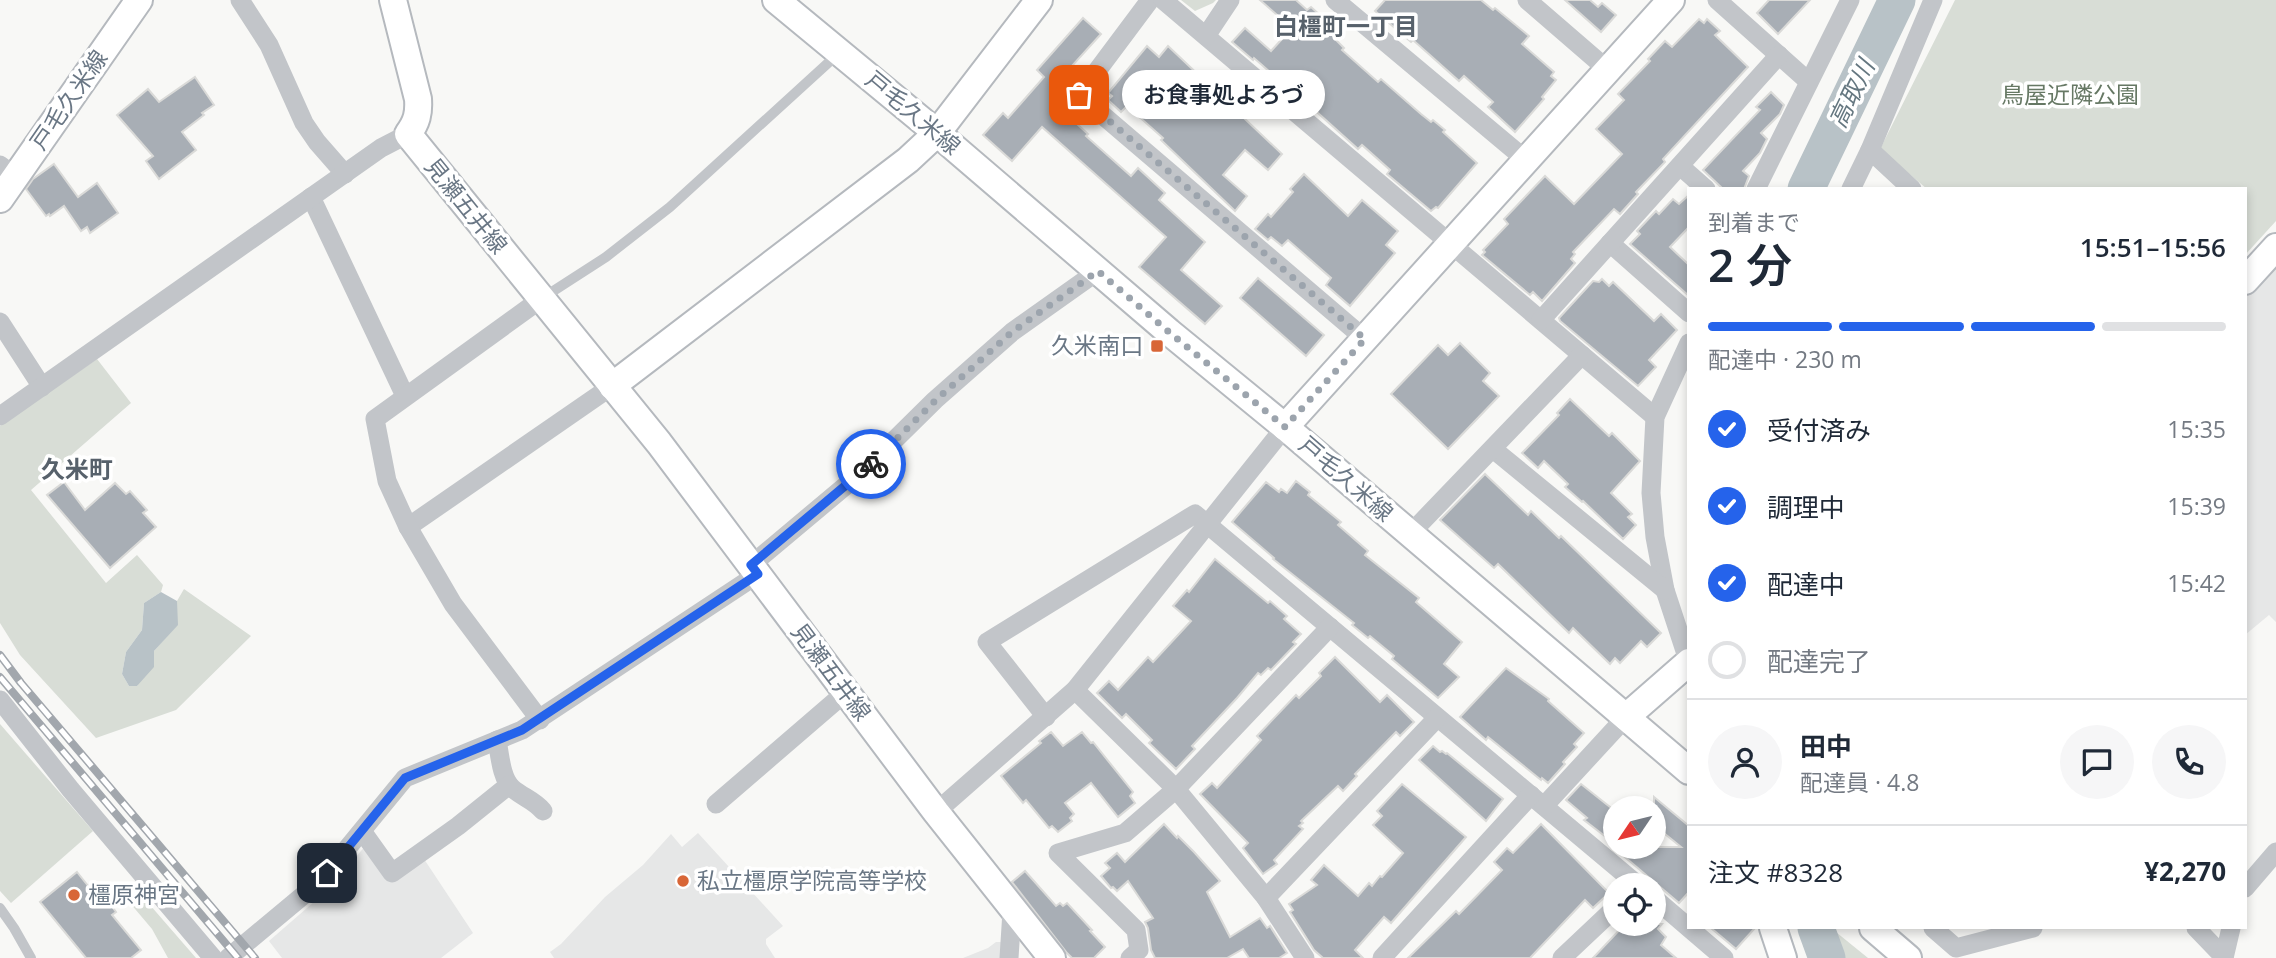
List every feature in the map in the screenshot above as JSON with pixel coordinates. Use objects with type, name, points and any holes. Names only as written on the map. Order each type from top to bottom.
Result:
[{"type":"main road","name":"戸毛久米線","points":[[0,199],[8,171],[139,0]]},
{"type":"main road","points":[[393,0],[418,99],[419,112],[415,125],[408,134]]},
{"type":"main road","name":"戸毛久米線","points":[[776,0],[937,133],[1687,769]]},
{"type":"main road","points":[[1285,427],[1671,0]]},
{"type":"main road","points":[[612,386],[908,160],[937,133],[1036,1]]},
{"type":"main road","name":"見瀬五井線","points":[[408,134],[612,386],[1012,911],[1052,958]]},
{"type":"main road","points":[[2247,279],[2276,247]]},
{"type":"main road","points":[[1626,717],[1687,664]]},
{"type":"main road","points":[[1873,929],[1908,958]]},
{"type":"street","points":[[240,0],[269,45],[304,123],[345,174]]},
{"type":"street","points":[[1150,0],[1079,95],[1365,339]]},
{"type":"street","points":[[1163,0],[1655,417]]},
{"type":"street","points":[[1206,36],[1230,0]]},
{"type":"street","points":[[1335,0],[1526,160]]},
{"type":"street","points":[[1527,0],[1608,70]]},
{"type":"street","points":[[1717,0],[1810,82]]},
{"type":"street","points":[[1757,187],[1850,0]]},
{"type":"street","points":[[1852,187],[1933,0]]},
{"type":"street","points":[[1541,320],[1779,55]]},
{"type":"street","points":[[0,416],[381,148],[408,134]]},
{"type":"street","points":[[1870,150],[1910,187]]},
{"type":"street","points":[[1680,166],[1704,187]]},
{"type":"street","points":[[311,197],[405,396]]},
{"type":"street","points":[[1610,243],[1687,311]]},
{"type":"street","points":[[228,958],[327,873],[405,778],[540,720],[754,569],[1012,332],[1098,271]]},
{"type":"street","points":[[540,720],[453,604],[408,527],[387,481],[375,419],[541,299]]},
{"type":"street","points":[[0,322],[43,387]]},
{"type":"street","points":[[1687,347],[1655,417],[1651,493],[1665,590],[1687,656]]},
{"type":"street","points":[[1410,534],[1582,355]]},
{"type":"street","points":[[408,527],[612,386]]},
{"type":"street","points":[[936,812],[1075,690],[1285,427]]},
{"type":"street","points":[[1493,449],[1665,590]]},
{"type":"street","points":[[1046,717],[987,642],[1195,514],[1624,873]]},
{"type":"street","points":[[1130,958],[1139,950],[1136,930],[1058,853],[1125,833],[1176,789],[1330,627]]},
{"type":"street","points":[[1075,690],[1176,789],[1266,898],[1305,958]]},
{"type":"street","points":[[716,804],[846,692]]},
{"type":"street","points":[[0,700],[71,790],[213,958]]},
{"type":"street","points":[[1381,958],[1538,800],[1626,717]]},
{"type":"street","points":[[1266,898],[1437,718]]},
{"type":"street","points":[[497,740],[509,785],[536,803],[543,811]]},
{"type":"street","points":[[362,831],[392,873],[458,826],[509,785]]},
{"type":"street","points":[[2247,886],[2276,852]]},
{"type":"street","points":[[1666,908],[1687,926]]},
{"type":"street","points":[[1009,958],[1012,911]]},
{"type":"street","points":[[1562,958],[1603,919]]},
{"type":"street","points":[[1690,929],[1724,958]]},
{"type":"street","points":[[1934,929],[1956,948],[2029,929]]},
{"type":"street","points":[[2197,929],[2224,958]]},
{"type":"street","points":[[2224,958],[2231,929]]},
{"type":"lane","points":[[541,299],[606,257],[670,207],[839,52]]},
{"type":"lane","points":[[0,908],[31,958]]},
{"type":"shaded area","points":[[2276,261],[2276,622],[2269,615],[2247,633],[2247,290]]},
{"type":"shaded area","points":[[161,592],[177,601],[178,625],[154,651],[154,667],[137,686],[129,686],[122,674],[126,652],[142,630],[144,603]]},
{"type":"shaded area","name":"私立橿原学院高等学校","points":[[698,833],[783,926],[766,939],[766,944],[775,958],[554,958],[550,952],[561,944],[605,897],[643,865],[671,834],[682,847]]},
{"type":"shaded area","points":[[366,845],[392,881],[424,859],[473,933],[441,958],[282,958],[269,941],[330,888]]},
{"type":"shaded area","points":[[996,942],[1002,942],[1000,958],[963,958],[988,948]]},
{"type":"green space","points":[[1181,0],[1216,0],[1195,11]]},
{"type":"green space","name":"鳥屋近隣公園","points":[[1955,0],[2276,0],[2276,221],[2247,253],[2247,187],[1925,187],[1880,149]]},
{"type":"green space","points":[[97,359],[131,403],[31,490],[106,583],[137,555],[163,585],[161,592],[144,603],[142,630],[126,652],[122,674],[129,686],[137,686],[154,651],[177,625],[177,601],[184,589],[251,636],[176,710],[96,738],[20,655],[0,623],[0,426]]},
{"type":"green space","points":[[0,724],[93,831],[11,903],[0,891]]},
{"type":"green space","points":[[130,882],[196,958],[168,958],[152,929],[130,903],[124,887]]},
{"type":"green space","points":[[1831,929],[1868,958],[1843,958]]},
{"type":"building","points":[[1260,0],[1296,0],[1307,10],[1311,7],[1339,32],[1334,38],[1344,48],[1342,50],[1378,82],[1381,79],[1431,122],[1433,120],[1445,130],[1443,132],[1477,163],[1438,208],[1431,211],[1387,174],[1390,170],[1362,145],[1358,149],[1290,88],[1232,42],[1245,28],[1271,51],[1292,28]]},
{"type":"building","points":[[1385,0],[1481,0],[1529,36],[1522,44],[1554,72],[1551,76],[1556,80],[1542,97],[1544,99],[1515,132],[1488,107],[1493,102],[1464,76],[1459,81],[1375,11]]},
{"type":"building","points":[[1565,0],[1590,0],[1598,7],[1602,3],[1616,15],[1601,32]]},
{"type":"building","points":[[1769,0],[1810,0],[1778,34],[1757,13]]},
{"type":"building","points":[[1083,18],[1101,34],[1070,68],[1079,75],[1055,104],[1131,176],[1138,168],[1165,193],[1159,200],[1205,242],[1181,270],[1222,306],[1205,324],[1139,267],[1166,237],[1042,127],[1012,161],[983,135],[1003,113],[1008,118],[1044,77],[1037,70]]},
{"type":"building","points":[[1699,19],[1704,23],[1707,19],[1720,31],[1715,35],[1748,67],[1663,159],[1665,162],[1636,192],[1638,194],[1620,214],[1614,209],[1573,252],[1575,254],[1571,259],[1575,263],[1542,301],[1533,292],[1530,295],[1482,255],[1485,252],[1483,250],[1508,224],[1504,219],[1545,176],[1574,204],[1622,154],[1596,129],[1624,100],[1618,94],[1650,61],[1648,59],[1665,41],[1672,47]]},
{"type":"building","points":[[1147,46],[1159,57],[1168,46],[1282,154],[1268,170],[1245,150],[1223,175],[1247,196],[1235,211],[1161,140],[1163,138],[1127,106],[1121,112],[1108,100],[1112,96],[1108,93]]},
{"type":"building","points":[[195,77],[214,105],[182,132],[196,150],[159,179],[146,161],[153,156],[117,115],[148,89],[159,102]]},
{"type":"building","points":[[1771,92],[1784,105],[1780,114],[1761,133],[1767,139],[1760,153],[1743,171],[1749,176],[1745,187],[1721,187],[1703,170],[1760,110],[1756,107]]},
{"type":"building","points":[[54,164],[78,197],[97,183],[118,213],[90,233],[87,227],[81,231],[64,206],[46,216],[26,189],[33,179]]},
{"type":"building","points":[[1304,174],[1348,216],[1362,200],[1398,231],[1386,245],[1395,253],[1350,306],[1326,285],[1331,278],[1288,240],[1282,246],[1271,237],[1268,240],[1255,229],[1268,214],[1271,217],[1293,192],[1290,189]]},
{"type":"building","points":[[1687,197],[1687,229],[1670,247],[1687,263],[1687,294],[1630,244],[1640,234],[1637,231],[1656,211],[1659,214],[1673,199],[1679,204]]},
{"type":"building","points":[[1258,278],[1324,335],[1306,356],[1240,298]]},
{"type":"building","points":[[1602,279],[1609,286],[1613,282],[1654,321],[1661,314],[1677,330],[1649,360],[1656,367],[1638,386],[1560,321],[1559,318],[1593,281],[1599,282]]},
{"type":"building","points":[[1460,343],[1490,373],[1483,381],[1499,396],[1448,449],[1391,394],[1438,345],[1448,355]]},
{"type":"building","points":[[1570,399],[1609,436],[1612,433],[1640,461],[1611,493],[1632,514],[1628,517],[1636,525],[1623,539],[1565,487],[1568,484],[1544,461],[1538,468],[1522,453],[1559,415],[1557,413]]},
{"type":"building","points":[[1485,474],[1528,515],[1531,511],[1559,538],[1561,536],[1661,633],[1647,647],[1641,641],[1620,663],[1615,658],[1610,664],[1573,628],[1569,633],[1498,564],[1494,568],[1440,520]]},
{"type":"building","points":[[1296,481],[1310,492],[1308,495],[1341,522],[1338,525],[1368,551],[1365,555],[1419,598],[1416,602],[1462,642],[1444,664],[1459,677],[1438,698],[1392,659],[1394,656],[1352,625],[1354,623],[1273,559],[1232,522],[1266,482],[1279,492],[1281,489],[1287,493]]},
{"type":"building","points":[[64,482],[85,510],[115,483],[126,494],[130,491],[147,510],[143,513],[156,527],[110,568],[47,495]]},
{"type":"building","points":[[1215,559],[1268,603],[1270,601],[1287,616],[1284,619],[1301,634],[1293,642],[1296,644],[1271,670],[1268,668],[1261,675],[1258,673],[1192,746],[1195,749],[1176,769],[1149,743],[1152,740],[1126,714],[1122,718],[1097,693],[1109,681],[1118,690],[1148,657],[1153,662],[1191,621],[1173,606],[1187,590],[1189,592]]},
{"type":"building","points":[[1335,657],[1380,702],[1387,695],[1414,722],[1400,736],[1396,732],[1355,774],[1357,776],[1343,791],[1338,786],[1301,821],[1303,823],[1299,826],[1303,829],[1274,860],[1277,864],[1263,874],[1243,848],[1248,843],[1200,794],[1212,783],[1217,788],[1261,740],[1257,736],[1296,695],[1299,698],[1321,676],[1319,673]]},
{"type":"building","points":[[1506,668],[1549,699],[1548,701],[1584,733],[1574,744],[1577,747],[1563,762],[1565,764],[1548,783],[1488,737],[1486,740],[1460,717]]},
{"type":"building","points":[[1051,732],[1063,746],[1082,732],[1133,792],[1130,796],[1135,803],[1118,817],[1091,783],[1065,803],[1074,814],[1070,818],[1072,821],[1058,832],[1052,826],[1049,828],[1026,800],[1023,803],[1001,776]]},
{"type":"building","points":[[1433,746],[1440,752],[1447,753],[1503,799],[1486,821],[1419,760]]},
{"type":"building","points":[[1402,784],[1466,837],[1391,923],[1384,917],[1355,950],[1363,958],[1323,958],[1314,950],[1290,912],[1293,910],[1289,904],[1317,885],[1311,880],[1324,865],[1358,896],[1369,883],[1372,886],[1382,877],[1403,853],[1373,825],[1382,816],[1377,811]]},
{"type":"building","points":[[1581,784],[1603,801],[1603,835],[1584,820],[1587,818],[1566,800]]},
{"type":"building","points":[[1666,807],[1687,824],[1687,894],[1679,903],[1666,892],[1666,873],[1644,873],[1627,859],[1666,859],[1666,847],[1681,847],[1666,835]]},
{"type":"building","points":[[1164,824],[1220,881],[1207,892],[1230,937],[1260,918],[1267,928],[1270,926],[1287,953],[1279,958],[1249,958],[1243,949],[1227,958],[1155,958],[1145,922],[1153,918],[1128,881],[1117,891],[1101,876],[1110,868],[1105,863],[1117,853],[1125,862]]},
{"type":"building","points":[[1541,824],[1603,887],[1603,899],[1593,908],[1585,900],[1530,958],[1408,958],[1456,911],[1459,914],[1502,870],[1494,862],[1507,848],[1513,853]]},
{"type":"building","points":[[1025,871],[1056,906],[1067,903],[1092,930],[1090,931],[1105,947],[1094,958],[1072,958],[1067,953],[1012,882]]},
{"type":"building","points":[[77,872],[101,902],[106,898],[116,912],[112,915],[141,950],[131,958],[86,958],[40,902]]},
{"type":"building","points":[[1712,929],[1754,929],[1736,949]]},
{"type":"building","points":[[1614,936],[1665,936],[1661,945],[1676,958],[1593,958]]},
{"type":"waterway","name":"高取川","points":[[1807,187],[1897,0]]},
{"type":"waterway","name":"高取川","points":[[1816,929],[1827,958]]},
{"type":"railway","points":[[0,655],[255,958]]},
{"type":"railway","points":[[0,677],[238,958]]},
{"type":"way so far","points":[[871,464],[916,418],[1012,332],[1098,271],[1285,427],[1365,339],[1079,95]]},
{"type":"place","name":"お食事処よろづ","points":[[1079,95]]},
{"type":"place","name":"久米南口","points":[[1157,346]]},
{"type":"place","name":"私立橿原学院高等学校","points":[[683,881]]},
{"type":"place","name":"橿原神宮","points":[[74,895]]},
{"type":"district","name":"白橿町一丁目","points":[[1346,27]]},
{"type":"district","name":"久米町","points":[[77,470]]},
{"type":"route","points":[[327,873],[405,778],[540,720],[758,574],[751,565],[871,464]]}]
